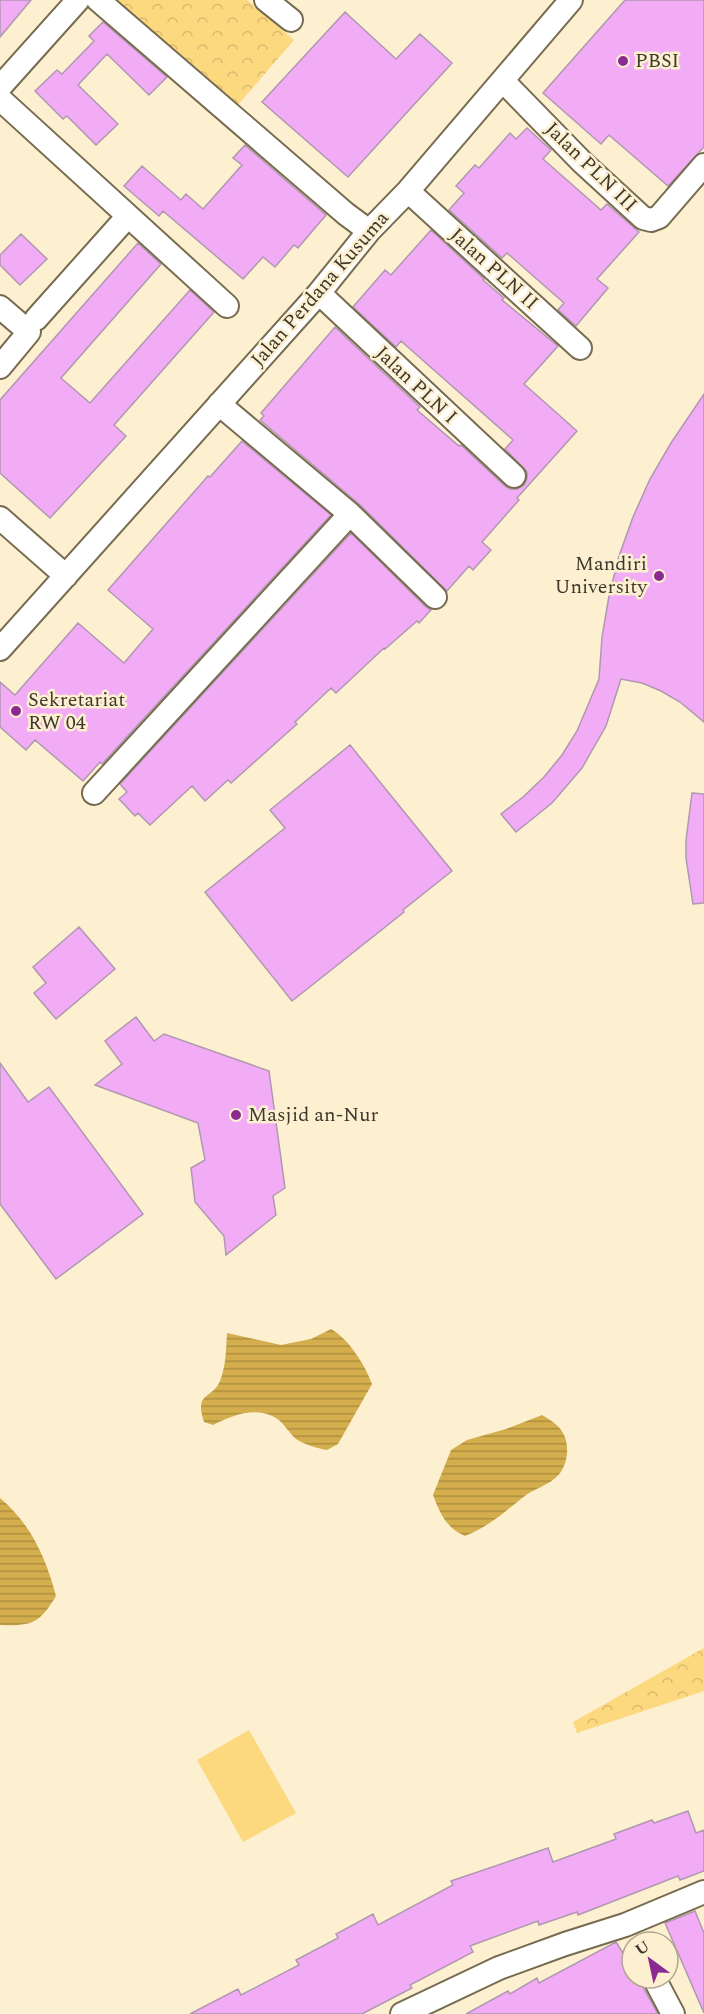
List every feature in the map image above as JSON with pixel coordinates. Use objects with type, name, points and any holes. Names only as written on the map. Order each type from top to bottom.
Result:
[{"type":"street","points":[[0,87],[78,0]]},
{"type":"street","points":[[98,0],[346,214],[369,231]]},
{"type":"street","points":[[266,0],[291,20]]},
{"type":"street","name":"Jalan Perdana Kusuma","points":[[0,648],[319,293],[369,231],[408,191],[571,0]]},
{"type":"street","name":"Jalan PLN III","points":[[503,81],[583,163],[643,218],[651,220],[659,217],[704,165]]},
{"type":"street","points":[[0,99],[227,306]]},
{"type":"street","name":"Jalan PLN II","points":[[408,191],[580,348]]},
{"type":"street","points":[[0,367],[32,326],[128,216]]},
{"type":"street","name":"Jalan PLN I","points":[[319,293],[514,476]]},
{"type":"street","points":[[0,307],[32,326]]},
{"type":"street","points":[[219,404],[350,514],[435,597]]},
{"type":"street","points":[[94,793],[350,514]]},
{"type":"street","points":[[0,518],[66,576]]},
{"type":"street","points":[[637,1930],[704,1892]]},
{"type":"street","points":[[402,2014],[499,1968],[565,1944],[620,1936]]},
{"type":"street","points":[[660,1990],[673,2014]]},
{"type":"green space","points":[[112,0],[247,0],[294,40],[236,107]]},
{"type":"green space","points":[[704,1648],[704,1691],[577,1733],[573,1722]]},
{"type":"green space","points":[[249,1730],[296,1813],[243,1842],[197,1760]]},
{"type":"shaded area","points":[[331,1329],[338,1333],[356,1353],[372,1384],[338,1444],[327,1450],[307,1445],[296,1439],[282,1423],[268,1414],[244,1413],[213,1425],[204,1422],[201,1405],[205,1397],[217,1387],[220,1381],[225,1364],[227,1333],[281,1345],[311,1339]]},
{"type":"shaded area","points":[[542,1415],[554,1422],[563,1433],[567,1451],[562,1470],[547,1484],[526,1495],[482,1528],[465,1536],[458,1533],[441,1514],[433,1495],[451,1450],[467,1440],[506,1429]]},
{"type":"shaded area","points":[[0,1498],[29,1530],[36,1542],[56,1596],[39,1618],[27,1624],[0,1625]]},
{"type":"building","points":[[0,0],[31,0],[0,37]]},
{"type":"building","points":[[625,0],[704,0],[704,147],[668,186],[609,135],[601,144],[543,93]]},
{"type":"building","points":[[345,12],[396,59],[420,34],[452,63],[348,177],[262,102]]},
{"type":"building","points":[[103,22],[167,77],[149,95],[107,54],[78,85],[118,124],[96,145],[67,116],[63,119],[35,91],[57,70],[62,74],[94,41],[89,36]]},
{"type":"building","points":[[527,128],[551,150],[543,159],[601,210],[607,204],[639,232],[597,279],[608,288],[576,326],[558,310],[564,303],[507,253],[502,258],[449,210],[464,193],[456,186],[475,165],[479,168],[510,133],[516,139]]},
{"type":"building","points":[[245,145],[326,215],[298,248],[294,245],[275,267],[263,257],[243,279],[163,211],[159,216],[124,186],[142,166],[181,200],[186,194],[203,209],[242,165],[233,158]]},
{"type":"building","points":[[431,230],[504,298],[502,300],[558,346],[524,384],[577,431],[517,498],[519,500],[482,542],[491,550],[473,570],[469,566],[447,591],[359,504],[260,420],[264,416],[261,413],[335,327],[420,407],[417,410],[459,446],[461,445],[505,486],[517,489],[524,485],[527,472],[505,449],[513,440],[401,341],[396,347],[353,307],[385,270],[391,275]]},
{"type":"building","points":[[21,234],[47,259],[20,285],[0,265],[0,255]]},
{"type":"building","points":[[138,243],[161,264],[61,378],[90,403],[190,290],[214,312],[114,425],[126,436],[50,518],[0,473],[0,400]]},
{"type":"building","name":"Mandiri University","points":[[704,394],[704,722],[680,702],[661,691],[642,683],[621,679],[606,726],[582,768],[552,803],[516,832],[501,814],[544,777],[562,755],[577,731],[599,679],[602,637],[609,596],[619,556],[633,517],[650,479]]},
{"type":"building","points":[[242,441],[331,515],[102,764],[100,762],[83,781],[35,740],[26,750],[0,727],[0,682],[15,695],[78,623],[124,663],[153,629],[108,590],[208,476],[210,477]]},
{"type":"building","points":[[351,533],[431,610],[419,623],[417,621],[384,648],[336,693],[331,688],[295,722],[297,724],[231,783],[228,780],[205,801],[192,786],[150,825],[138,813],[135,816],[119,799],[127,792],[120,784]]},
{"type":"building","points":[[350,745],[452,871],[292,1001],[205,892],[285,828],[270,810]]},
{"type":"building","points":[[692,793],[704,794],[704,903],[693,904],[686,858]]},
{"type":"building","points":[[79,927],[115,969],[56,1019],[34,993],[46,983],[33,967]]},
{"type":"building","name":"Masjid an-Nur","points":[[136,1017],[154,1041],[164,1034],[269,1071],[285,1188],[273,1196],[276,1215],[226,1255],[224,1236],[195,1202],[191,1168],[205,1160],[198,1123],[95,1085],[122,1064],[105,1041]]},
{"type":"building","points":[[0,1063],[28,1102],[49,1087],[143,1214],[56,1279],[0,1204]]},
{"type":"building","points":[[688,1811],[696,1833],[704,1830],[704,1871],[680,1880],[678,1876],[578,1915],[577,1912],[539,1925],[538,1921],[470,1946],[473,1952],[410,1985],[412,1988],[362,2014],[190,2014],[238,1989],[241,1995],[299,1965],[296,1960],[338,1938],[336,1934],[373,1914],[378,1925],[453,1885],[451,1881],[548,1848],[553,1862],[616,1839],[614,1834],[652,1820],[654,1823]]},
{"type":"building","points":[[695,1911],[704,1933],[704,2013],[680,1958],[680,1930],[668,1930],[665,1923]]},
{"type":"building","points":[[616,1942],[620,1948],[620,1990],[645,1990],[658,2014],[466,2014],[508,1991],[510,1994],[537,1978],[539,1983]]},
{"type":"place","name":"PBSI","points":[[623,61]]},
{"type":"place","name":"Mandiri University","points":[[659,576]]},
{"type":"place","name":"Sekretariat RW 04","points":[[16,711]]},
{"type":"place","name":"Masjid an-Nur","points":[[236,1115]]}]
